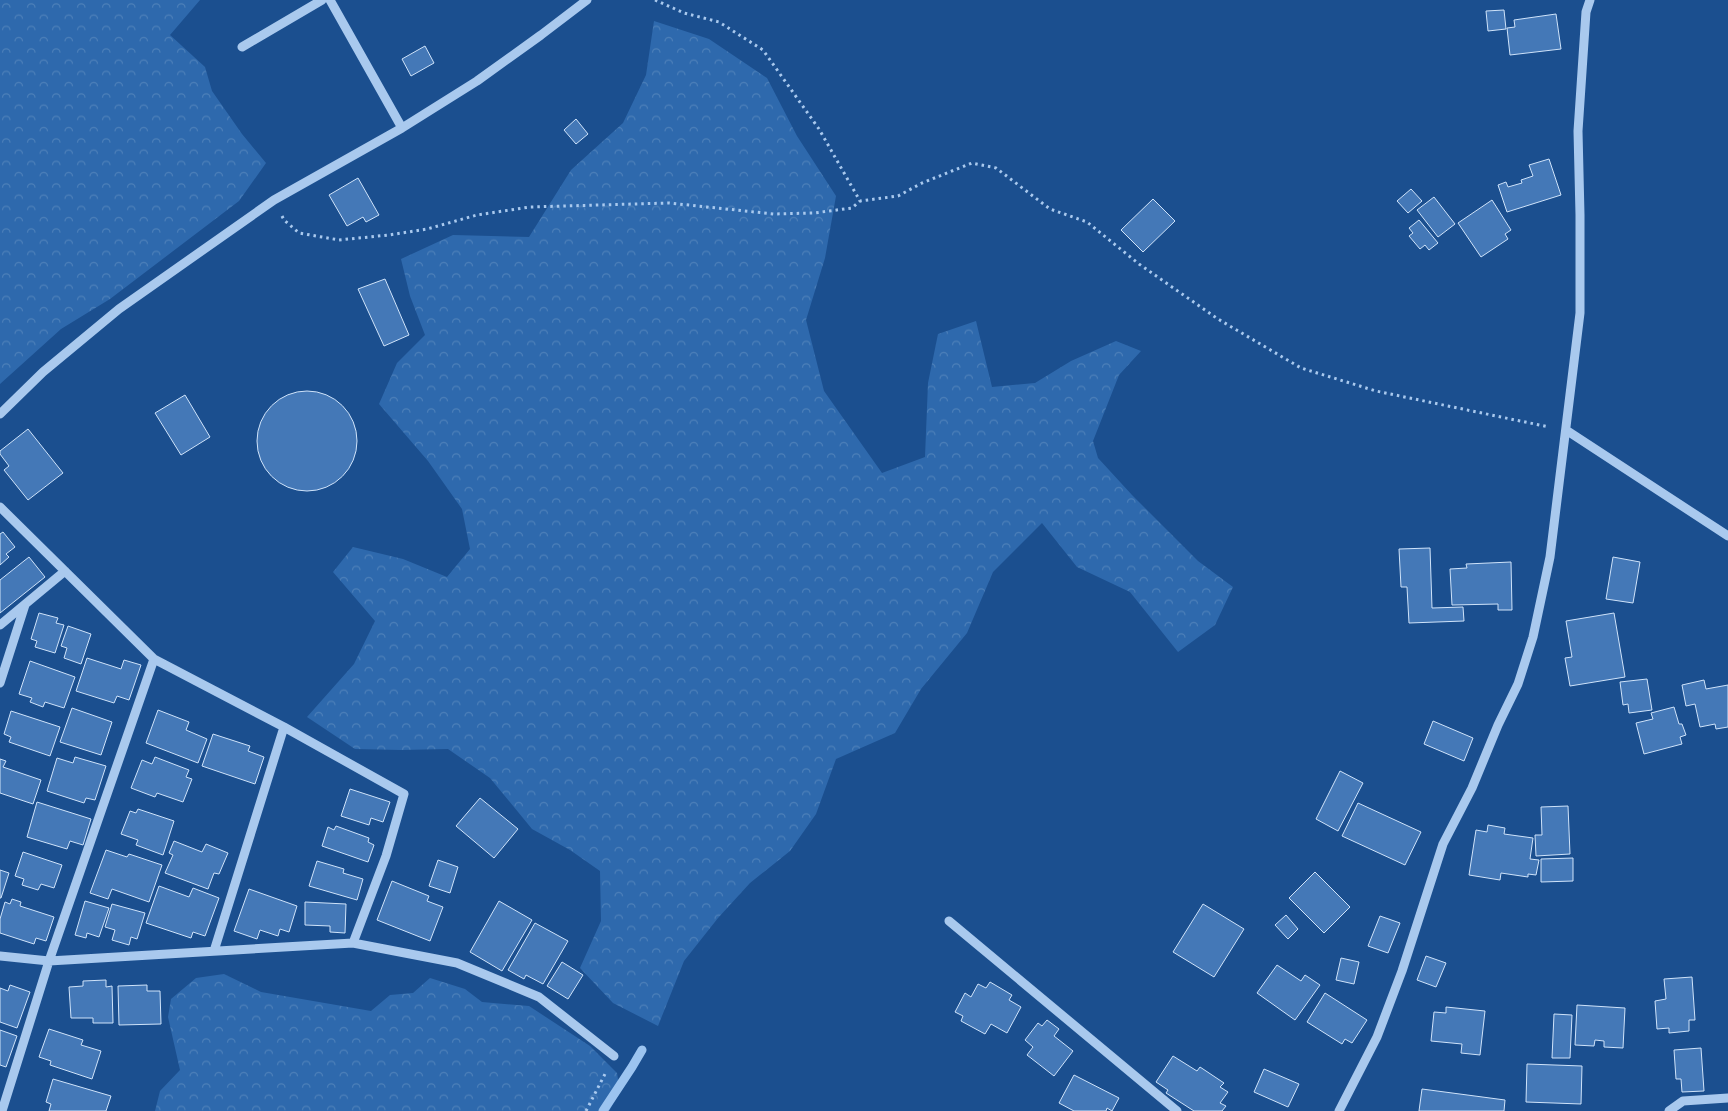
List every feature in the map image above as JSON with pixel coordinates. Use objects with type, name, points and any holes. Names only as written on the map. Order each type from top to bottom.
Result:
[{"type":"street","points":[[242,47],[322,0]]},
{"type":"street","points":[[330,0],[402,128]]},
{"type":"street","points":[[0,414],[43,372],[119,309],[274,200],[402,128],[477,81],[587,0]]},
{"type":"street","points":[[1339,1111],[1377,1037],[1402,971],[1443,844],[1472,788],[1498,724],[1518,684],[1533,638],[1550,557],[1580,313],[1578,131],[1586,12],[1590,0]]},
{"type":"street","points":[[1566,430],[1728,536]]},
{"type":"street","points":[[0,507],[154,659],[284,727],[404,794],[386,856],[353,943]]},
{"type":"street","points":[[0,625],[65,571]]},
{"type":"street","points":[[0,684],[25,605]]},
{"type":"street","points":[[2,1111],[49,961],[154,659]]},
{"type":"street","points":[[214,951],[284,727]]},
{"type":"street","points":[[949,921],[1177,1111]]},
{"type":"street","points":[[0,956],[49,961],[353,943],[456,963],[539,997],[614,1056]]},
{"type":"street","points":[[1669,1111],[1683,1101],[1728,1098]]},
{"type":"path","points":[[655,0],[684,12],[719,22],[762,50],[819,129],[860,201]]},
{"type":"path","points":[[274,200],[284,220],[299,233],[339,240],[427,229],[477,215],[530,208],[669,203],[774,214],[814,213],[852,208],[860,201],[898,196],[922,183],[972,163],[996,168],[1050,209],[1087,222],[1139,264],[1194,302],[1301,368],[1376,391],[1566,430]]},
{"type":"path","points":[[586,1111],[614,1056]]},
{"type":"green space","points":[[0,0],[200,0],[170,35],[205,67],[212,91],[242,134],[266,163],[239,201],[110,299],[61,329],[0,384]]},
{"type":"green space","points":[[654,21],[709,39],[767,78],[797,136],[836,196],[825,258],[806,320],[824,391],[882,473],[925,457],[928,383],[938,334],[976,321],[992,387],[1035,383],[1071,361],[1116,341],[1141,351],[1119,375],[1093,441],[1098,458],[1198,561],[1233,587],[1215,625],[1178,652],[1130,592],[1077,567],[1042,523],[993,572],[967,633],[921,689],[895,733],[836,759],[816,814],[790,851],[750,883],[718,918],[684,961],[658,1026],[613,1003],[580,968],[601,921],[600,871],[570,850],[532,829],[490,778],[448,749],[355,749],[307,717],[354,664],[375,621],[333,572],[353,547],[403,559],[447,577],[470,549],[462,509],[428,461],[379,404],[397,363],[425,335],[410,296],[401,259],[453,235],[529,237],[571,170],[623,123],[646,75]]},
{"type":"green space","points":[[224,974],[261,992],[371,1011],[390,995],[413,993],[430,978],[465,989],[482,1002],[529,1006],[590,1046],[617,1073],[620,1092],[609,1111],[155,1111],[160,1091],[180,1070],[168,1017],[171,999],[196,978]]},
{"type":"building","points":[[1504,10],[1506,29],[1488,31],[1486,11]]},
{"type":"building","points":[[1556,14],[1561,49],[1510,55],[1507,28],[1515,27],[1514,20]]},
{"type":"building","points":[[425,46],[434,63],[411,76],[402,59]]},
{"type":"building","points":[[576,119],[588,134],[576,144],[564,130]]},
{"type":"building","points":[[1549,159],[1561,195],[1507,212],[1498,185],[1506,182],[1508,187],[1522,183],[1521,180],[1533,176],[1529,165]]},
{"type":"building","points":[[358,178],[379,215],[366,222],[363,217],[347,226],[329,195]]},
{"type":"building","points":[[1411,189],[1422,201],[1408,213],[1397,201]]},
{"type":"building","points":[[1434,197],[1455,224],[1438,237],[1417,210]]},
{"type":"building","points":[[1153,199],[1175,221],[1143,252],[1121,230]]},
{"type":"building","points":[[1492,200],[1511,230],[1505,234],[1508,239],[1481,257],[1458,223]]},
{"type":"building","points":[[1419,220],[1438,243],[1429,250],[1425,245],[1420,249],[1409,236],[1413,233],[1409,228]]},
{"type":"building","points":[[385,279],[409,335],[384,346],[358,289]]},
{"type":"building","points":[[307,391],[326,395],[343,405],[353,422],[357,441],[353,460],[343,477],[326,487],[307,491],[288,487],[271,477],[261,460],[257,441],[261,422],[271,405],[288,395]]},
{"type":"building","points":[[185,395],[210,437],[181,455],[155,413]]},
{"type":"building","points":[[28,429],[63,473],[28,500],[4,470],[9,466],[0,454],[0,451]]},
{"type":"building","points":[[3,532],[15,547],[6,554],[9,557],[0,565],[0,534]]},
{"type":"building","points":[[1430,548],[1432,608],[1463,607],[1464,621],[1409,623],[1407,587],[1401,587],[1399,549]]},
{"type":"building","points":[[29,557],[45,577],[0,613],[0,580]]},
{"type":"building","points":[[1613,557],[1640,562],[1633,603],[1606,599]]},
{"type":"building","points":[[1511,562],[1512,610],[1498,610],[1498,604],[1452,605],[1450,569],[1467,568],[1466,564]]},
{"type":"building","points":[[39,613],[58,618],[56,623],[64,625],[55,653],[35,647],[37,641],[31,639]]},
{"type":"building","points":[[1614,613],[1625,677],[1570,686],[1565,658],[1572,657],[1566,621]]},
{"type":"building","points":[[68,626],[91,634],[81,664],[64,658],[67,648],[61,646]]},
{"type":"building","points":[[87,658],[121,669],[124,660],[141,665],[129,700],[117,696],[114,703],[76,691]]},
{"type":"building","points":[[30,661],[75,677],[64,708],[45,702],[43,707],[30,702],[32,698],[19,694]]},
{"type":"building","points":[[1647,679],[1652,710],[1629,713],[1628,704],[1623,705],[1620,682]]},
{"type":"building","points":[[1704,680],[1706,689],[1728,685],[1728,727],[1716,729],[1715,724],[1700,727],[1695,704],[1686,706],[1682,685]]},
{"type":"building","points":[[1674,707],[1679,724],[1682,724],[1686,735],[1680,737],[1682,744],[1644,754],[1636,723],[1653,719],[1651,713]]},
{"type":"building","points":[[72,708],[112,722],[101,755],[60,742]]},
{"type":"building","points":[[158,710],[189,722],[186,730],[207,739],[198,763],[146,743]]},
{"type":"building","points":[[11,711],[60,727],[50,756],[9,742],[11,737],[4,734]]},
{"type":"building","points":[[1433,721],[1473,738],[1464,761],[1424,744]]},
{"type":"building","points":[[213,734],[250,746],[248,751],[264,757],[255,784],[202,766]]},
{"type":"building","points":[[75,757],[106,766],[95,800],[86,798],[84,803],[47,791],[57,758],[73,763]]},
{"type":"building","points":[[155,757],[189,770],[186,777],[192,779],[183,802],[157,793],[155,797],[131,788],[142,760],[152,764]]},
{"type":"building","points":[[0,759],[6,761],[3,767],[41,780],[33,804],[0,793]]},
{"type":"building","points":[[1340,771],[1363,783],[1338,831],[1316,819]]},
{"type":"building","points":[[350,789],[390,802],[383,822],[371,818],[369,825],[341,816]]},
{"type":"building","points":[[480,798],[518,829],[494,858],[456,826]]},
{"type":"building","points":[[37,802],[91,819],[83,845],[70,841],[67,849],[27,837]]},
{"type":"building","points":[[1358,803],[1421,832],[1405,865],[1342,836]]},
{"type":"building","points":[[1568,806],[1570,854],[1536,856],[1535,835],[1542,835],[1541,807]]},
{"type":"building","points":[[138,809],[174,821],[163,855],[136,845],[138,840],[121,834],[130,811],[136,813]]},
{"type":"building","points":[[1488,825],[1505,828],[1504,834],[1533,838],[1530,859],[1539,860],[1536,875],[1528,874],[1528,877],[1501,873],[1500,880],[1469,875],[1476,830],[1487,832]]},
{"type":"building","points":[[336,826],[369,838],[368,842],[374,845],[368,862],[322,846],[328,827],[334,830]]},
{"type":"building","points":[[174,841],[202,852],[206,844],[228,853],[219,874],[214,873],[208,889],[165,873],[173,855],[169,853]]},
{"type":"building","points":[[106,850],[127,857],[129,854],[162,865],[149,902],[112,889],[108,899],[90,893]]},
{"type":"building","points":[[23,852],[62,865],[54,888],[41,884],[38,890],[22,885],[24,879],[15,876]]},
{"type":"building","points":[[1573,858],[1573,881],[1541,882],[1541,859]]},
{"type":"building","points":[[438,860],[458,867],[450,893],[429,886]]},
{"type":"building","points":[[317,861],[344,869],[343,873],[363,879],[357,900],[309,886]]},
{"type":"building","points":[[0,870],[9,873],[1,898],[0,898]]},
{"type":"building","points":[[1315,872],[1350,907],[1324,933],[1289,898]]},
{"type":"building","points":[[392,881],[429,896],[427,901],[443,907],[430,941],[377,920]]},
{"type":"building","points":[[159,886],[189,897],[193,888],[219,898],[205,936],[193,932],[191,938],[146,923]]},
{"type":"building","points":[[249,889],[297,906],[289,932],[280,929],[278,936],[260,930],[257,939],[234,931]]},
{"type":"building","points":[[12,899],[21,902],[20,906],[54,917],[46,941],[36,938],[34,944],[0,933],[0,919],[5,902],[10,904]]},
{"type":"building","points":[[85,901],[109,908],[99,937],[87,933],[86,938],[75,935]]},
{"type":"building","points":[[499,901],[532,920],[502,971],[470,952]]},
{"type":"building","points":[[305,902],[346,904],[345,933],[330,932],[330,926],[305,925]]},
{"type":"building","points":[[112,904],[145,913],[137,939],[131,937],[129,945],[112,940],[115,930],[105,927]]},
{"type":"building","points":[[1203,904],[1244,929],[1214,977],[1173,952]]},
{"type":"building","points":[[1286,915],[1298,929],[1288,939],[1275,925]]},
{"type":"building","points":[[1380,916],[1400,923],[1388,953],[1368,946]]},
{"type":"building","points":[[535,923],[568,941],[543,984],[526,975],[524,979],[508,970]]},
{"type":"building","points":[[1426,956],[1446,963],[1436,987],[1417,980]]},
{"type":"building","points":[[1341,958],[1359,962],[1354,984],[1336,980]]},
{"type":"building","points":[[562,962],[583,975],[568,999],[547,986]]},
{"type":"building","points":[[1277,965],[1301,981],[1305,975],[1320,985],[1295,1020],[1257,993]]},
{"type":"building","points":[[1692,977],[1695,1020],[1689,1020],[1689,1031],[1669,1033],[1669,1028],[1657,1029],[1655,1001],[1666,999],[1664,979]]},
{"type":"building","points":[[106,980],[106,987],[112,986],[113,1023],[93,1023],[93,1018],[71,1018],[69,987],[83,986],[83,981]]},
{"type":"building","points":[[990,982],[1012,995],[1009,1000],[1021,1007],[1007,1033],[991,1024],[985,1034],[961,1021],[963,1016],[955,1012],[965,993],[971,997],[978,984],[986,988]]},
{"type":"building","points":[[10,985],[30,992],[17,1028],[0,1022],[0,988],[8,991]]},
{"type":"building","points":[[147,985],[147,991],[160,991],[161,1024],[119,1025],[118,986]]},
{"type":"building","points":[[1325,993],[1367,1020],[1352,1043],[1345,1039],[1342,1044],[1307,1022]]},
{"type":"building","points":[[1577,1005],[1625,1008],[1623,1048],[1604,1047],[1604,1041],[1595,1040],[1594,1046],[1575,1045]]},
{"type":"building","points":[[1446,1007],[1485,1011],[1480,1055],[1461,1053],[1462,1044],[1431,1041],[1434,1012],[1446,1013]]},
{"type":"building","points":[[1554,1014],[1572,1015],[1570,1058],[1552,1058]]},
{"type":"building","points":[[1047,1020],[1059,1029],[1054,1036],[1073,1051],[1054,1076],[1027,1055],[1033,1047],[1025,1040],[1038,1023],[1042,1026]]},
{"type":"building","points":[[49,1029],[83,1040],[81,1045],[101,1051],[92,1079],[50,1065],[51,1061],[39,1057]]},
{"type":"building","points":[[0,1030],[17,1036],[6,1067],[0,1065]]},
{"type":"building","points":[[1701,1048],[1704,1091],[1682,1092],[1681,1079],[1676,1079],[1674,1050]]},
{"type":"building","points":[[1173,1056],[1197,1071],[1200,1067],[1224,1083],[1220,1087],[1228,1092],[1220,1103],[1226,1106],[1222,1111],[1194,1111],[1166,1093],[1168,1090],[1156,1082]]},
{"type":"building","points":[[1527,1064],[1582,1066],[1581,1104],[1526,1102]]},
{"type":"building","points":[[1264,1069],[1299,1084],[1288,1107],[1254,1092]]},
{"type":"building","points":[[1074,1075],[1119,1098],[1112,1111],[1107,1108],[1106,1111],[1074,1111],[1059,1103]]},
{"type":"building","points":[[53,1079],[111,1096],[106,1111],[49,1111],[51,1104],[46,1102]]},
{"type":"building","points":[[1422,1089],[1505,1100],[1504,1111],[1419,1111]]},
{"type":"waterway","points":[[603,1111],[642,1050]]}]
